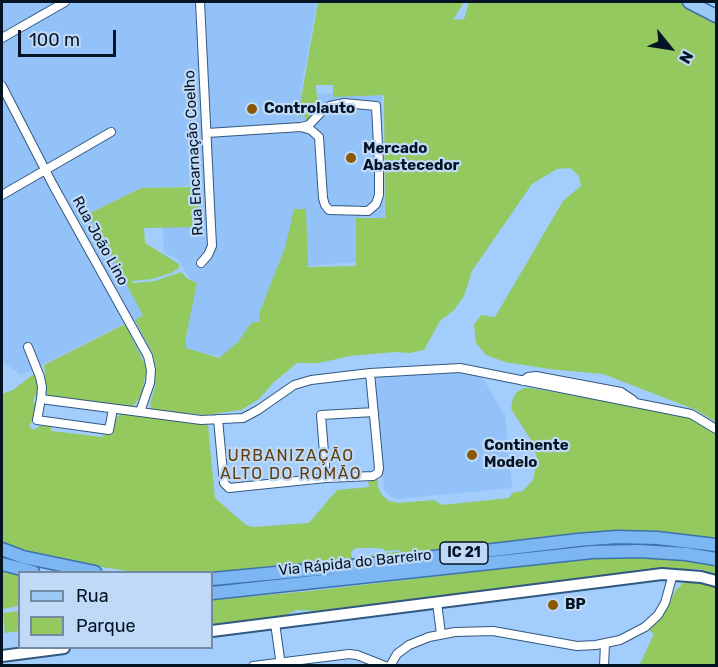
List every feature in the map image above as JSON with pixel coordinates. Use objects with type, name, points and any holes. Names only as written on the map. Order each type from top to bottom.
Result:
[{"type":"highway","name":"Via Rápida do Barreiro","points":[[213,579],[617,537],[657,538],[717,545]]},
{"type":"highway","points":[[2,549],[23,557],[86,571]]},
{"type":"highway","name":"Via Rápida do Barreiro","points":[[213,593],[592,552],[639,551],[686,554],[717,559]]},
{"type":"highway","points":[[2,564],[26,571]]},
{"type":"main road","points":[[689,2],[717,16]]},
{"type":"main road","points":[[213,631],[673,574],[717,581]]},
{"type":"main road","points":[[2,656],[56,649]]},
{"type":"street","points":[[2,38],[65,2]]},
{"type":"street","name":"Rua Encarnação Coelho","points":[[200,2],[212,246],[201,263]]},
{"type":"street","name":"Rua João Lino","points":[[2,86],[45,170],[148,356],[151,370],[150,383],[140,412]]},
{"type":"street","points":[[207,133],[301,127],[309,125],[330,106],[344,104],[376,106],[379,165],[376,204],[368,211],[329,210],[323,198],[319,137],[311,130],[301,127]]},
{"type":"street","points":[[2,195],[111,132]]},
{"type":"street","points":[[28,347],[42,387],[37,420],[109,430],[113,409]]},
{"type":"street","points":[[41,399],[201,420],[243,418],[286,389],[302,382],[370,373],[460,368],[523,381],[528,377],[536,376],[621,392],[636,403],[691,414],[717,429]]},
{"type":"street","points":[[218,419],[226,487],[373,476],[378,473],[370,373]]},
{"type":"street","points":[[326,478],[321,414],[374,412]]},
{"type":"street","points":[[390,666],[397,654],[417,641],[467,630],[493,631],[577,646],[605,644],[634,634],[652,621],[662,609],[673,574]]},
{"type":"street","points":[[437,603],[441,634]]},
{"type":"street","points":[[276,623],[280,664]]},
{"type":"street","points":[[604,666],[605,644]]},
{"type":"street","points":[[253,666],[349,654],[385,666]]},
{"type":"shaded area","points":[[2,2],[317,2],[300,95],[382,91],[384,218],[362,217],[357,262],[280,268],[258,324],[224,357],[185,351],[193,284],[178,259],[164,253],[163,227],[199,226],[197,186],[141,188],[88,214],[144,315],[135,320],[151,350],[141,357],[124,324],[21,375],[2,361]]},
{"type":"shaded area","points":[[460,368],[479,372],[505,416],[512,488],[398,499],[391,497],[384,489],[375,373]]},
{"type":"green space","points":[[318,2],[464,2],[453,20],[464,19],[469,2],[681,2],[716,24],[716,422],[696,410],[603,374],[505,362],[486,355],[476,343],[474,325],[481,315],[495,317],[563,201],[581,186],[579,176],[570,168],[557,169],[532,184],[472,271],[464,296],[454,310],[440,321],[424,350],[350,356],[319,363],[297,363],[273,383],[259,399],[241,410],[205,415],[159,411],[151,408],[156,367],[153,354],[135,320],[143,315],[88,214],[141,188],[198,187],[200,227],[144,228],[145,243],[179,264],[179,268],[152,279],[132,281],[133,283],[155,281],[181,272],[188,279],[197,283],[186,336],[186,348],[219,358],[238,342],[253,322],[259,322],[260,311],[285,248],[294,209],[306,209],[308,267],[356,266],[356,218],[385,218],[384,95],[333,97],[333,85],[316,85],[317,113],[306,122],[305,116],[298,116]]},
{"type":"green space","points":[[125,324],[145,365],[146,372],[141,395],[132,408],[47,396],[44,365]]},
{"type":"green space","points":[[35,373],[39,389],[33,400],[36,407],[34,418],[29,426],[33,430],[42,425],[51,426],[51,431],[103,437],[104,433],[114,428],[117,417],[121,414],[208,425],[215,498],[246,525],[253,527],[309,523],[337,490],[369,487],[368,481],[378,478],[378,487],[382,495],[389,501],[398,503],[434,500],[442,505],[509,498],[512,493],[523,491],[533,480],[537,458],[533,443],[511,409],[513,398],[524,388],[678,414],[697,421],[716,434],[716,540],[579,534],[544,538],[542,536],[539,539],[441,551],[441,549],[433,549],[432,552],[213,575],[213,571],[128,571],[63,561],[2,543],[2,394],[13,390]],"holes":[[[356,548],[384,549],[384,551],[402,551],[352,558],[351,552]]]},
{"type":"green space","points":[[603,557],[660,557],[716,564],[716,574],[699,569],[659,569],[319,611],[297,610],[283,616],[213,624],[213,600]]},
{"type":"green space","points":[[2,569],[18,574],[18,606],[2,609]]},
{"type":"green space","points":[[689,581],[716,586],[716,665],[639,666],[654,634],[649,630],[662,616],[676,590]]},
{"type":"green space","points":[[18,611],[18,631],[5,633],[3,613]]},
{"type":"place","name":"Controlauto","points":[[252,109]]},
{"type":"place","name":"Mercado Abastecedor","points":[[351,158]]},
{"type":"place","name":"Continente Modelo","points":[[472,455]]},
{"type":"place","name":"BP","points":[[553,605]]},
{"type":"district","name":"URBANIZAÇÃO ALTO DO ROMÃO","points":[[291,465]]}]
